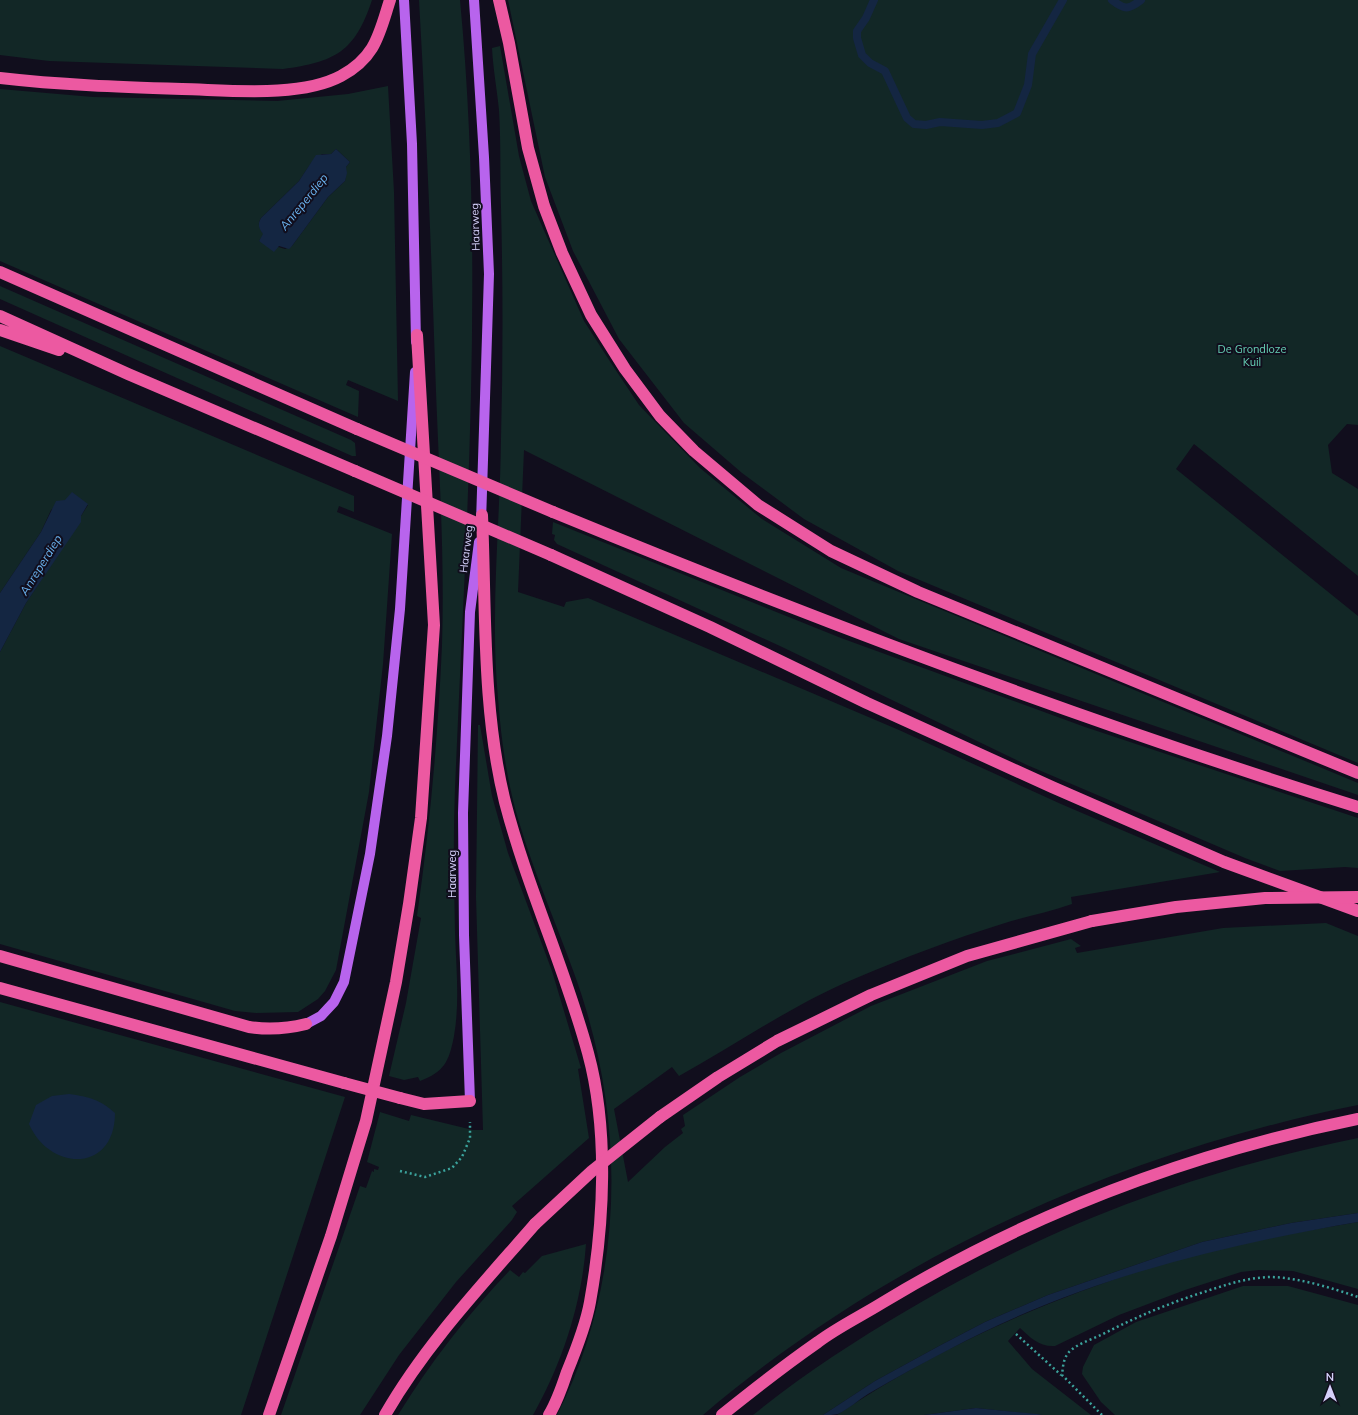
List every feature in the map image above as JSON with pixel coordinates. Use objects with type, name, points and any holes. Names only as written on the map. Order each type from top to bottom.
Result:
[{"type":"highway","points":[[0,78],[120,87],[251,91],[292,89],[320,84],[341,76],[361,62],[375,48],[390,0]]},
{"type":"highway","points":[[499,0],[509,43],[528,148],[544,206],[562,253],[591,315],[625,369],[660,416],[694,451],[758,505],[831,551],[918,592],[1358,773]]},
{"type":"highway","points":[[0,272],[553,512],[732,585],[927,660],[1115,728],[1358,807]]},
{"type":"highway","points":[[0,316],[128,374],[551,555],[710,627],[867,703],[1224,862],[1358,912]]},
{"type":"highway","points":[[0,330],[128,374]]},
{"type":"highway","points":[[269,1415],[331,1236],[366,1121],[396,982],[421,818],[434,625],[417,335]]},
{"type":"highway","points":[[482,515],[488,668],[495,750],[505,801],[524,865],[571,995],[588,1055],[600,1119],[602,1175],[599,1227],[590,1304],[574,1354],[549,1415]]},
{"type":"highway","points":[[385,1415],[401,1386],[464,1305],[535,1224],[592,1171],[660,1117],[718,1077],[777,1041],[871,995],[967,956],[1092,921],[1176,908],[1265,898],[1358,897]]},
{"type":"highway","points":[[0,956],[249,1027],[268,1029],[288,1028],[306,1024]]},
{"type":"highway","points":[[0,988],[424,1104],[470,1101]]},
{"type":"highway","points":[[722,1415],[819,1341],[912,1284],[964,1256],[1018,1230],[1082,1202],[1195,1160],[1305,1130],[1358,1119]]},
{"type":"main road","points":[[306,1024],[321,1016],[334,1002],[344,982],[370,854],[387,736],[400,609],[417,335],[412,144],[404,0]]},
{"type":"main road","name":"Haarweg","points":[[470,1101],[464,935],[463,813],[470,612],[482,515],[489,274],[484,157],[474,0]]},
{"type":"path","points":[[400,1171],[425,1177],[452,1168],[462,1157],[470,1138],[470,1101]]},
{"type":"path","points":[[1062,1375],[1063,1361],[1069,1352],[1080,1345],[1163,1305],[1234,1282],[1272,1277],[1289,1279],[1358,1297]]},
{"type":"path","points":[[1016,1334],[1062,1375],[1102,1415]]},
{"type":"green space","points":[[0,0],[372,0],[358,32],[350,43],[341,51],[330,58],[316,63],[283,69],[49,61],[0,55]]},
{"type":"green space","points":[[419,0],[460,0],[467,98],[471,197],[472,295],[468,493],[454,806],[457,1010],[454,1036],[450,1053],[444,1065],[435,1074],[420,1081],[418,1077],[404,1080],[389,1076],[406,1003],[421,918],[417,916],[433,781],[443,610],[441,504]]},
{"type":"green space","name":"De Grondloze Kuil","points":[[508,0],[1358,0],[1358,425],[1347,424],[1328,445],[1332,473],[1358,489],[1358,576],[1194,444],[1176,469],[1358,616],[1358,763],[898,571],[804,519],[742,473],[684,423],[619,339],[573,251],[545,177]]},
{"type":"green space","points":[[500,46],[519,156],[531,201],[584,321],[639,405],[700,468],[762,519],[841,568],[1358,783],[1358,795],[899,639],[524,450],[518,592],[564,607],[566,602],[588,598],[899,730],[1061,804],[1220,872],[1071,897],[1072,904],[1005,923],[947,942],[831,989],[679,1076],[672,1067],[614,1109],[628,1182],[665,1147],[683,1133],[681,1129],[685,1126],[683,1115],[740,1077],[781,1053],[871,1006],[987,961],[1071,939],[1081,946],[1075,948],[1077,953],[1223,928],[1326,923],[1358,936],[1358,1105],[1269,1126],[1181,1151],[1095,1183],[1011,1219],[929,1260],[850,1307],[774,1358],[703,1415],[557,1415],[580,1362],[596,1308],[607,1252],[611,1196],[610,1139],[603,1083],[591,1027],[574,973],[538,879],[519,822],[508,776],[499,714],[496,666],[495,601],[502,410],[502,266],[500,122],[492,48]]},
{"type":"green space","points":[[388,86],[394,192],[398,401],[348,380],[346,385],[359,391],[358,417],[0,261],[0,89],[93,97],[277,101],[348,94]],"holes":[[[336,149],[350,162],[346,167],[345,181],[328,197],[292,246],[285,249],[259,241],[264,234],[259,226],[261,218],[299,181],[311,163],[322,154],[331,154]]]},
{"type":"green space","points":[[0,286],[351,440],[355,443],[356,456],[352,456],[0,299]]},
{"type":"green space","points":[[0,346],[354,496],[354,512],[339,506],[337,512],[392,534],[383,664],[369,792],[336,970],[325,991],[318,999],[298,1012],[256,1013],[235,1011],[0,944],[0,652],[26,603],[80,522],[81,516],[88,505],[65,500],[51,510],[41,532],[0,593]]},
{"type":"green space","points":[[553,522],[841,638],[1085,727],[1358,818],[1358,868],[1345,867],[1280,871],[1245,858],[1027,765],[780,646],[557,544],[554,540],[555,535],[552,534]]},
{"type":"green space","points":[[478,725],[480,725],[492,796],[508,853],[552,971],[581,1068],[578,1069],[589,1138],[512,1206],[517,1212],[512,1220],[456,1282],[399,1355],[360,1415],[281,1415],[360,1186],[366,1188],[372,1171],[374,1172],[374,1169],[378,1170],[379,1167],[367,1162],[380,1112],[409,1121],[411,1115],[473,1130],[483,1130],[476,897]]},
{"type":"green space","points":[[0,1002],[345,1097],[241,1415],[0,1415]]},
{"type":"green space","points":[[1358,1138],[1358,1213],[1291,1223],[1202,1242],[1048,1295],[985,1322],[939,1346],[875,1381],[823,1415],[753,1415],[828,1360],[906,1311],[960,1280],[1069,1227],[1124,1205],[1238,1167]]},
{"type":"green space","points":[[1358,1222],[1358,1289],[1293,1271],[1259,1270],[1241,1272],[1185,1290],[1119,1315],[1055,1346],[1040,1343],[1020,1328],[1008,1341],[1032,1369],[1091,1415],[1042,1415],[976,1408],[924,1415],[837,1415],[910,1370],[947,1350],[1025,1314],[1105,1283],[1145,1269],[1197,1254],[1278,1236]]},
{"type":"green space","points":[[586,1244],[580,1288],[569,1332],[553,1375],[533,1415],[398,1415],[436,1358],[479,1304],[510,1270],[519,1277],[542,1256]]},
{"type":"green space","points":[[1243,1286],[1288,1286],[1358,1305],[1358,1415],[1115,1415],[1101,1402],[1082,1374],[1083,1367],[1094,1345],[1136,1322]]},
{"type":"water","name":"Anreperdiep","points":[[336,149],[350,162],[346,167],[347,173],[345,181],[328,197],[289,249],[279,246],[274,252],[259,241],[263,234],[259,226],[261,218],[299,181],[316,155],[331,154]]},
{"type":"water","name":"Anreperdiep","points":[[72,492],[88,504],[81,516],[81,522],[26,603],[0,652],[0,593],[41,532],[56,501],[65,500]]},
{"type":"water","points":[[69,1094],[94,1099],[115,1113],[112,1133],[105,1147],[93,1156],[80,1159],[65,1157],[51,1151],[39,1140],[29,1124],[36,1105],[52,1096]]},
{"type":"water","points":[[1358,1213],[1358,1222],[1253,1242],[1149,1269],[1098,1285],[998,1325],[899,1376],[868,1394],[846,1410],[838,1414],[823,1415],[875,1381],[939,1346],[985,1322],[1048,1295],[1202,1242],[1291,1223]]},
{"type":"water","points":[[976,1408],[1037,1414],[1042,1415],[924,1415]]},
{"type":"waterway","points":[[874,0],[866,18],[857,31],[857,38],[862,55],[870,63],[885,71],[907,118],[914,124],[926,125],[940,122],[982,125],[998,123],[1017,113],[1028,85],[1032,54],[1063,0]]},
{"type":"waterway","points":[[1112,0],[1120,6],[1126,8],[1133,6],[1141,0]]}]
